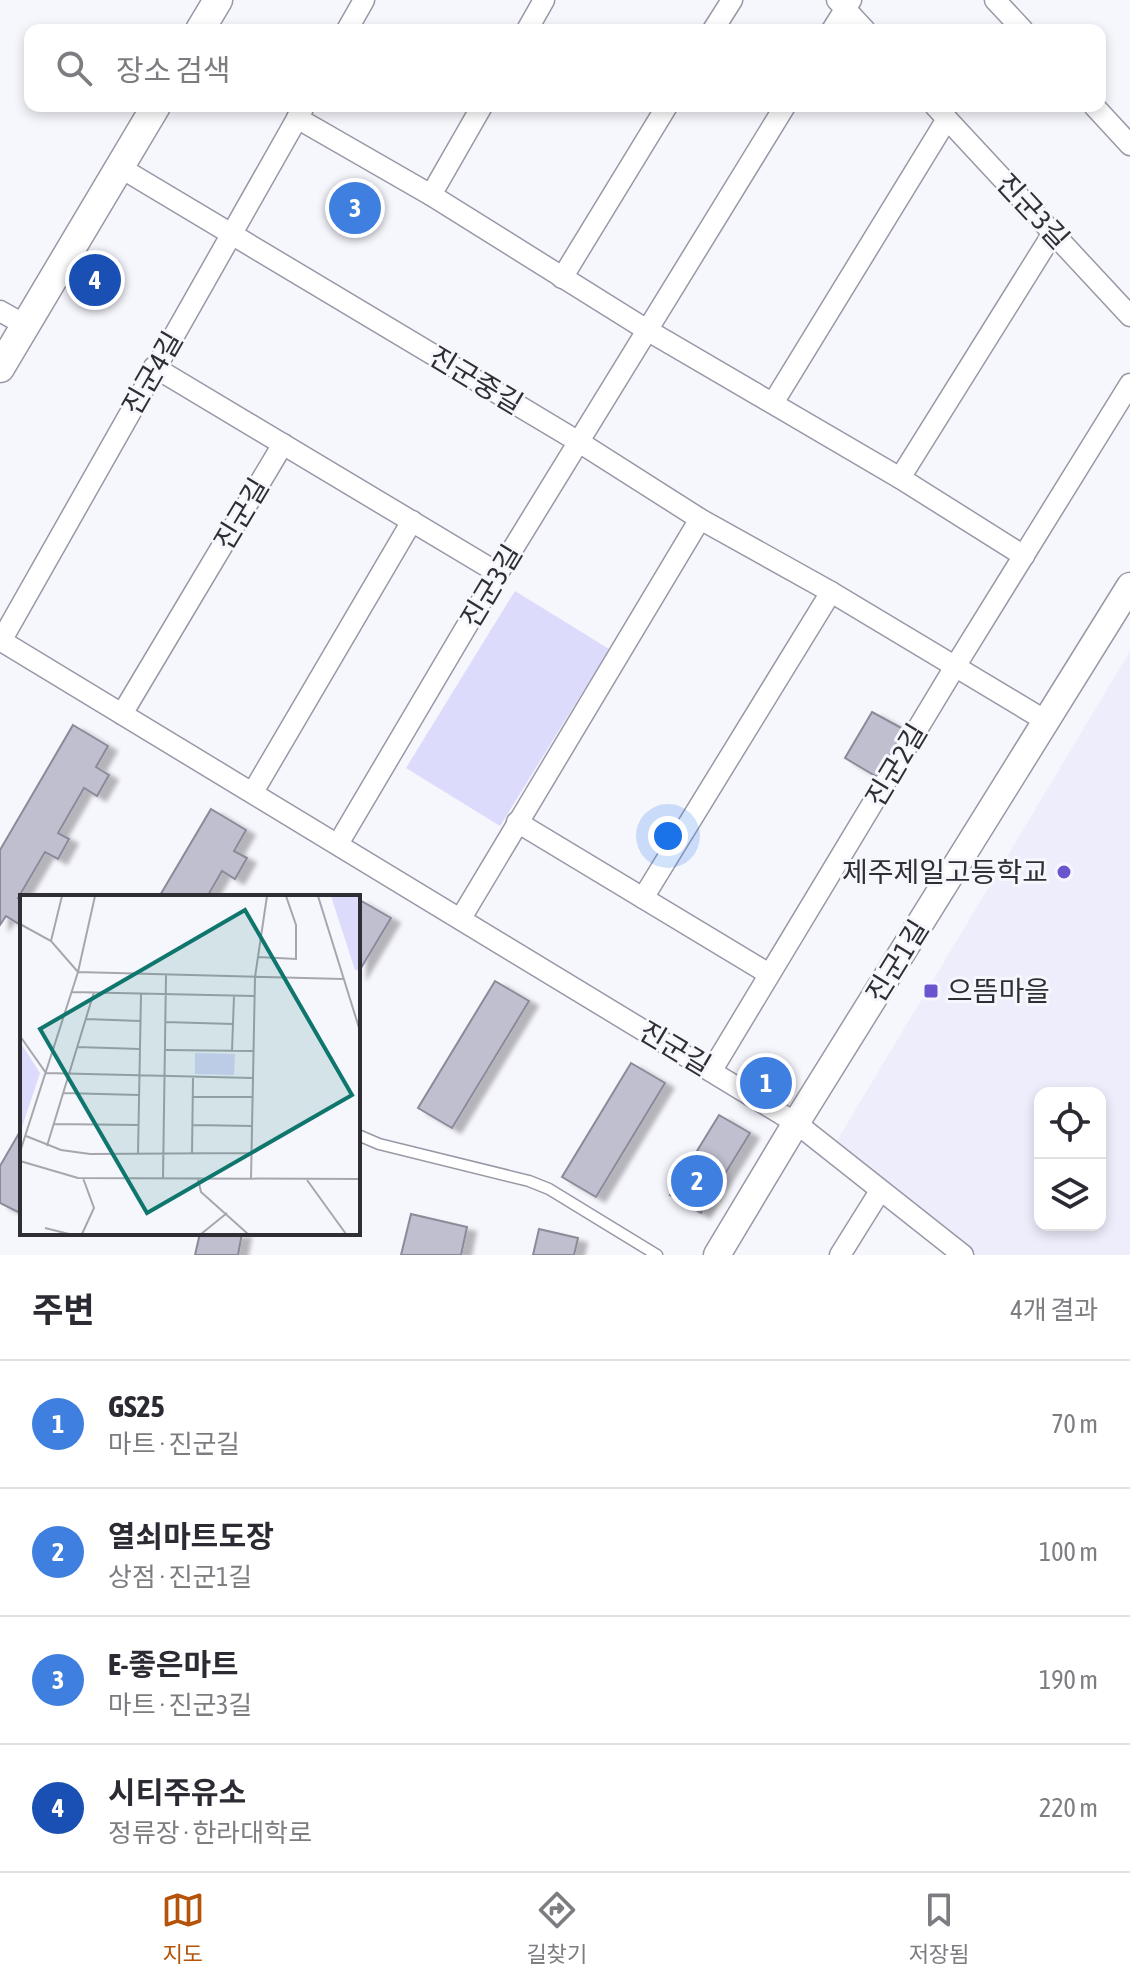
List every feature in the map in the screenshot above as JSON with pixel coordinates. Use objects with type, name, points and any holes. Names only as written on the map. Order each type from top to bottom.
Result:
[{"type":"main road","points":[[204,24],[218,0]]},
{"type":"main road","points":[[0,368],[153,112]]},
{"type":"street","points":[[350,24],[364,0]]},
{"type":"street","points":[[530,24],[544,0]]},
{"type":"street","points":[[717,24],[732,0]]},
{"type":"street","points":[[995,0],[1017,24]]},
{"type":"street","points":[[835,24],[845,3],[861,24]]},
{"type":"street","points":[[301,112],[562,278],[900,478],[1024,556]]},
{"type":"street","name":"진군4길","points":[[0,640],[301,112]]},
{"type":"street","points":[[431,195],[479,112]]},
{"type":"street","points":[[562,278],[663,112]]},
{"type":"street","name":"진군3길","points":[[338,844],[498,573],[781,112]]},
{"type":"street","points":[[1100,112],[1130,145]]},
{"type":"street","points":[[773,403],[941,113]]},
{"type":"street","name":"진군3길","points":[[941,113],[1130,316]]},
{"type":"street","name":"진군중길","points":[[121,168],[579,442],[700,519],[831,592],[1046,721]]},
{"type":"street","points":[[900,478],[1053,233]]},
{"type":"street","points":[[0,311],[25,325]]},
{"type":"street","points":[[154,367],[498,573]]},
{"type":"street","name":"진군2길","points":[[712,1070],[1130,384]]},
{"type":"street","name":"진군길","points":[[122,714],[283,444]]},
{"type":"street","points":[[461,918],[700,519]]},
{"type":"street","points":[[253,792],[412,521]]},
{"type":"street","name":"진군1길","points":[[717,1255],[1130,586]]},
{"type":"street","points":[[643,898],[831,592]]},
{"type":"street","name":"진군길","points":[[0,640],[796,1123],[963,1255]]},
{"type":"street","points":[[517,822],[769,974]]},
{"type":"street","points":[[840,1255],[880,1191]]},
{"type":"lane","points":[[360,1136],[379,1144],[529,1181],[549,1189],[657,1255]]},
{"type":"shaded area","points":[[515,591],[609,649],[500,826],[406,768]]},
{"type":"shaded area","name":"제주제일고등학교","points":[[1130,651],[1130,1255],[975,1255],[835,1144]]},
{"type":"building","points":[[872,712],[905,730],[877,777],[845,758]]},
{"type":"building","points":[[73,725],[108,746],[96,767],[109,775],[97,796],[84,788],[58,833],[69,839],[58,859],[45,852],[18,898],[19,924],[6,916],[0,925],[0,850]]},
{"type":"building","points":[[211,809],[246,830],[234,851],[247,858],[235,879],[222,871],[208,895],[160,895]]},
{"type":"building","points":[[360,900],[391,918],[360,970]]},
{"type":"building","points":[[495,981],[529,1001],[452,1128],[418,1108]]},
{"type":"building","points":[[631,1063],[665,1083],[596,1197],[562,1177]]},
{"type":"building","points":[[719,1115],[750,1133],[701,1213],[670,1195]]},
{"type":"building","points":[[20,1131],[18,1212],[0,1203],[0,1166]]},
{"type":"building","points":[[411,1214],[467,1227],[461,1255],[401,1255]]},
{"type":"building","points":[[539,1229],[578,1238],[574,1255],[533,1255]]},
{"type":"building","points":[[200,1235],[242,1235],[238,1255],[195,1255]]},
{"type":"place","name":"E-좋은마트","points":[[355,208]]},
{"type":"place","name":"시티주유소","points":[[95,280]]},
{"type":"place","name":"제주제일고등학교","points":[[1064,872]]},
{"type":"place","name":"으뜸마을","points":[[931,991]]},
{"type":"place","name":"GS25","points":[[766,1083]]},
{"type":"place","name":"열쇠마트도장","points":[[697,1181]]}]
